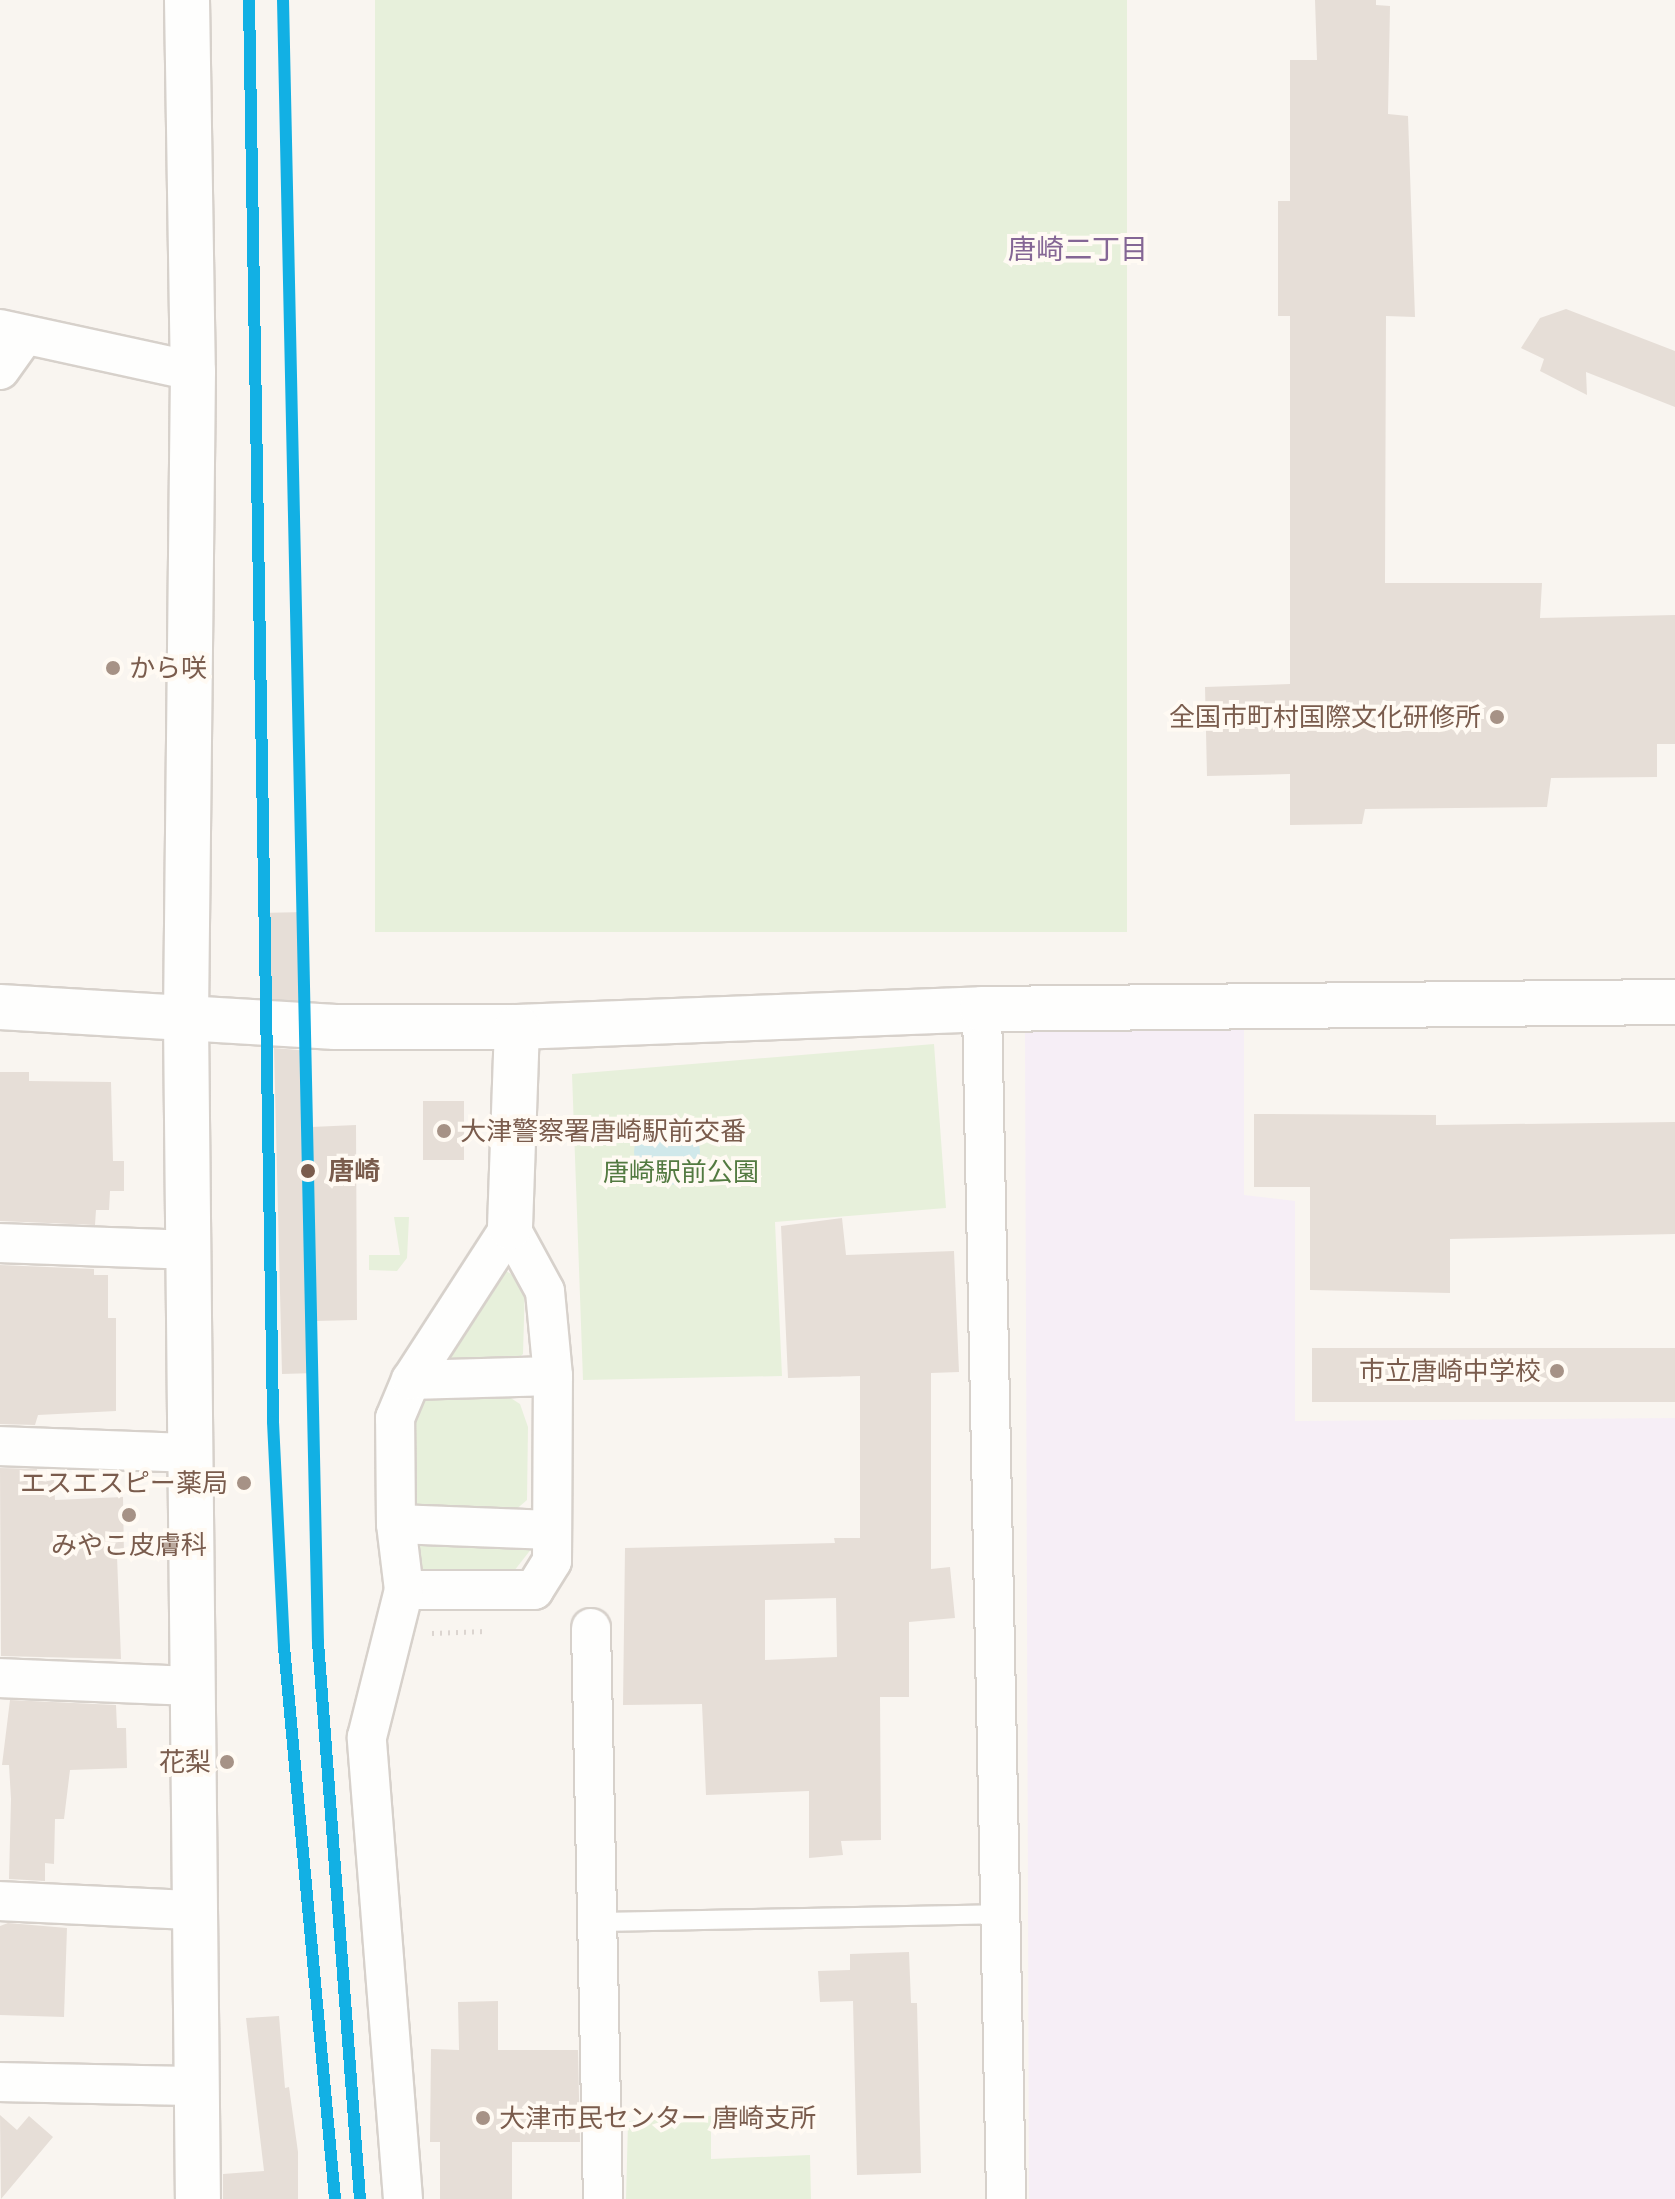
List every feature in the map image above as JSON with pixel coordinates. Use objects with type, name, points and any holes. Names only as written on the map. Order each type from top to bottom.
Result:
[{"type":"street","points":[[187,0],[193,371],[186,1020],[192,1910],[198,2199]]},
{"type":"street","points":[[0,370],[12,332],[193,371]]},
{"type":"street","points":[[0,1007],[186,1020],[517,1027],[982,1009],[1675,1002]]},
{"type":"street","points":[[982,1009],[1006,2199]]},
{"type":"street","points":[[404,1590],[534,1590],[552,1561],[553,1376],[545,1291],[510,1227],[517,1027]]},
{"type":"street","points":[[403,2199],[367,1737],[404,1590],[396,1524],[395,1418],[411,1380],[510,1227]]},
{"type":"street","points":[[0,1243],[188,1250]]},
{"type":"street","points":[[411,1380],[553,1376]]},
{"type":"street","points":[[0,1446],[189,1453]]},
{"type":"street","points":[[396,1524],[552,1530]]},
{"type":"street","points":[[591,1628],[603,2199]]},
{"type":"street","points":[[0,1678],[191,1686]]},
{"type":"street","points":[[0,1901],[192,1910]]},
{"type":"street","points":[[0,2082],[194,2086]]},
{"type":"lane","points":[[597,1922],[1000,1914]]},
{"type":"shaded area","points":[[1244,1026],[1244,1195],[1295,1201],[1295,1421],[1675,1418],[1675,2199],[1029,2199],[1025,1031]]},
{"type":"green space","points":[[375,0],[1127,0],[1127,932],[375,932]]},
{"type":"green space","name":"唐崎駅前公園","points":[[934,1044],[946,1208],[775,1222],[782,1376],[583,1380],[572,1074]]},
{"type":"green space","points":[[394,1217],[409,1217],[407,1258],[397,1271],[369,1270],[369,1255],[400,1255]]},
{"type":"green space","points":[[505,1270],[525,1284],[523,1354],[512,1364],[442,1359],[486,1276]]},
{"type":"green space","points":[[494,1387],[520,1404],[528,1427],[527,1500],[513,1512],[409,1508],[409,1407],[430,1390]]},
{"type":"green space","points":[[519,1541],[532,1548],[514,1571],[435,1576],[410,1565],[410,1543]]},
{"type":"green space","points":[[711,2116],[711,2159],[810,2155],[811,2199],[626,2199],[628,2121]]},
{"type":"water","points":[[667,1119],[690,1129],[700,1152],[690,1175],[667,1185],[644,1175],[634,1152],[644,1129]]},
{"type":"building","points":[[1315,0],[1376,0],[1376,5],[1390,6],[1388,114],[1408,116],[1415,317],[1386,316],[1385,583],[1542,583],[1540,618],[1675,615],[1675,744],[1657,744],[1657,777],[1551,778],[1547,807],[1365,809],[1362,824],[1290,825],[1290,774],[1207,776],[1205,687],[1290,684],[1290,316],[1278,316],[1278,201],[1290,201],[1290,60],[1317,60]]},
{"type":"building","points":[[1566,309],[1675,351],[1675,407],[1586,372],[1587,395],[1540,371],[1544,359],[1521,348],[1540,318]]},
{"type":"building","points":[[307,912],[309,1000],[272,1001],[270,913]]},
{"type":"building","points":[[274,1048],[310,1051],[311,1127],[356,1125],[357,1320],[315,1321],[316,1373],[282,1374]]},
{"type":"building","points":[[0,1072],[29,1072],[29,1081],[111,1082],[113,1161],[124,1161],[124,1191],[110,1191],[109,1210],[96,1210],[95,1225],[0,1221]]},
{"type":"building","name":"大津警察署唐崎駅前交番","points":[[423,1101],[464,1101],[464,1160],[423,1160]]},
{"type":"building","points":[[1254,1114],[1436,1115],[1436,1125],[1675,1122],[1675,1234],[1450,1239],[1450,1293],[1310,1290],[1310,1187],[1254,1187]]},
{"type":"building","points":[[842,1218],[846,1255],[954,1251],[959,1372],[931,1373],[931,1569],[950,1567],[955,1618],[909,1622],[909,1697],[880,1697],[881,1840],[841,1841],[843,1855],[809,1858],[809,1791],[706,1795],[702,1704],[623,1705],[625,1548],[835,1543],[834,1538],[860,1538],[860,1376],[788,1378],[781,1226]],"holes":[[[836,1598],[837,1657],[765,1660],[765,1600]]]},
{"type":"building","points":[[0,1265],[94,1269],[94,1275],[108,1275],[108,1318],[116,1318],[116,1411],[38,1415],[35,1425],[0,1424]]},
{"type":"building","points":[[1312,1348],[1675,1348],[1675,1402],[1312,1402]]},
{"type":"building","points":[[0,1468],[37,1469],[37,1481],[54,1480],[55,1500],[123,1497],[124,1556],[117,1556],[121,1659],[1,1656]]},
{"type":"building","points":[[10,1700],[116,1705],[117,1728],[126,1728],[127,1768],[70,1770],[64,1819],[55,1819],[54,1864],[45,1863],[45,1881],[9,1879],[9,1765],[2,1765]]},
{"type":"building","points":[[8,1923],[67,1928],[64,2017],[0,2015],[0,1926]]},
{"type":"building","points":[[909,1952],[911,2003],[917,2003],[921,2173],[857,2175],[853,2001],[820,2002],[818,1971],[850,1970],[850,1954]]},
{"type":"building","points":[[498,2001],[498,2050],[578,2050],[580,2142],[512,2142],[512,2199],[440,2199],[440,2142],[430,2142],[431,2049],[459,2050],[458,2002]]},
{"type":"building","points":[[279,2016],[285,2088],[289,2087],[298,2152],[298,2199],[223,2199],[223,2174],[264,2171],[246,2018]]},
{"type":"building","points":[[0,2115],[17,2130],[29,2116],[53,2137],[1,2199]]},
{"type":"transit line","points":[[249,0],[273,1422],[284,1647],[335,2199]]},
{"type":"transit line","points":[[283,0],[318,1642],[360,2199]]},
{"type":"place","name":"から咲","points":[[113,668]]},
{"type":"place","name":"全国市町村国際文化研修所","points":[[1497,717]]},
{"type":"place","name":"大津警察署唐崎駅前交番","points":[[444,1131]]},
{"type":"place","name":"唐崎","points":[[308,1171]]},
{"type":"place","name":"市立唐崎中学校","points":[[1557,1371]]},
{"type":"place","name":"エスエスピー薬局","points":[[244,1483]]},
{"type":"place","name":"みやこ皮膚科","points":[[129,1515]]},
{"type":"place","name":"花梨","points":[[227,1762]]},
{"type":"place","name":"大津市民センター 唐崎支所","points":[[483,2118]]},
{"type":"district","name":"唐崎二丁目","points":[[1078,248]]}]
